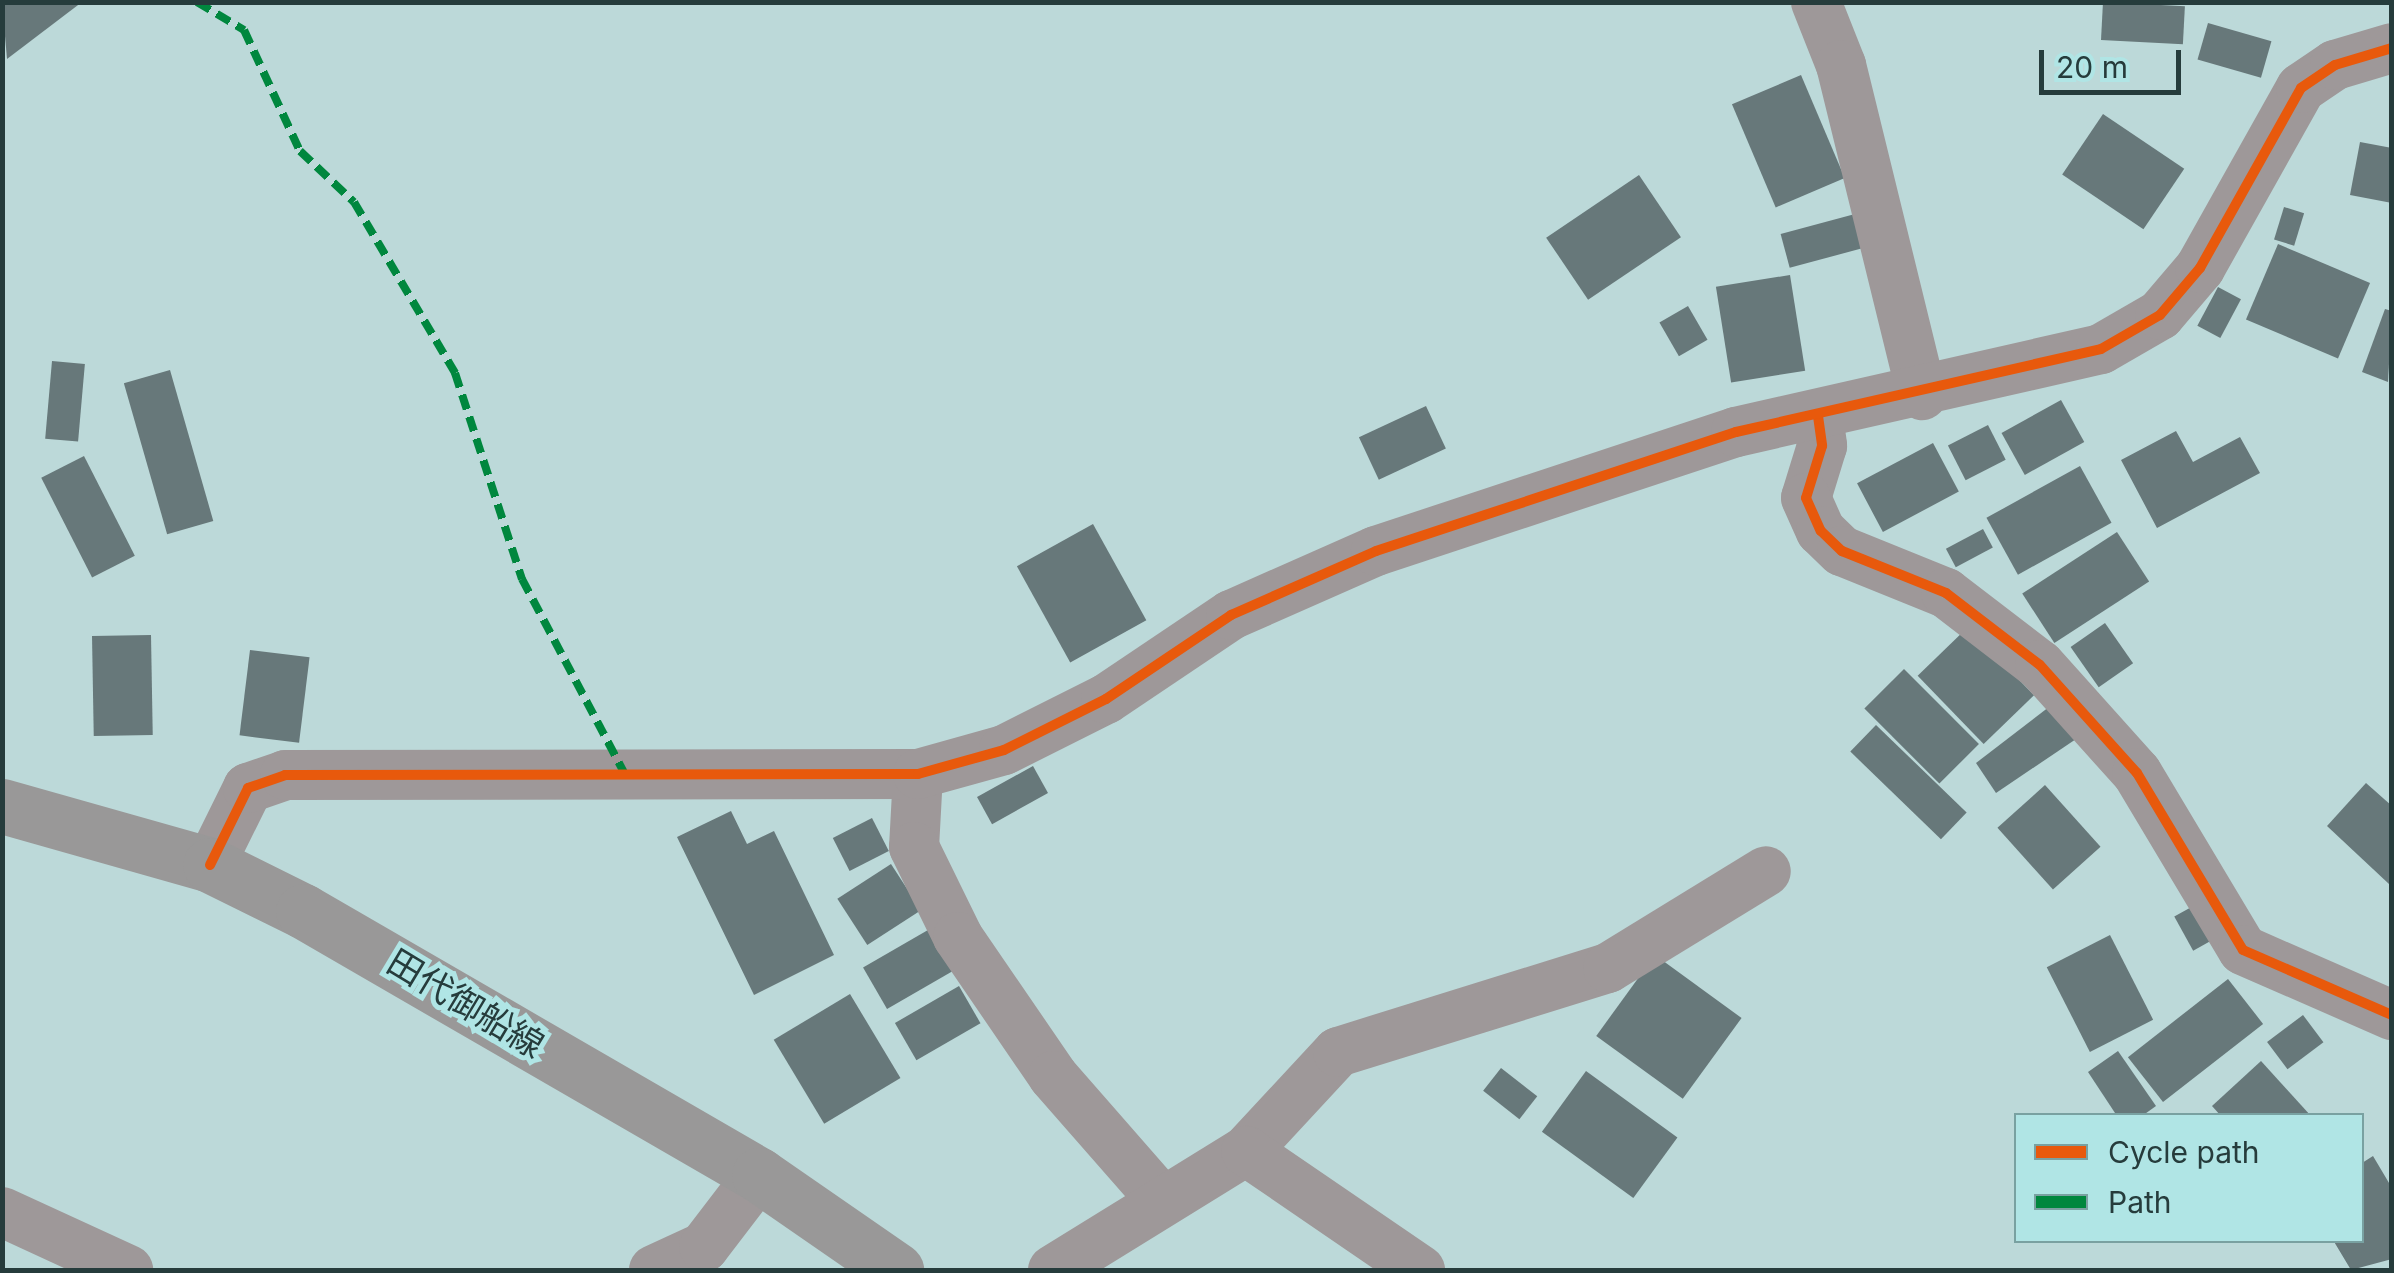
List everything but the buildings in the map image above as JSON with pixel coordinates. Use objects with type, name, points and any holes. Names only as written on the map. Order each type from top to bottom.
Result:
[{"type":"main road","name":"田代御船線","points":[[2,806],[210,865],[401,963],[759,1174],[896,1270]]},
{"type":"street","points":[[1816,2],[1840,65],[1922,394]]},
{"type":"street","points":[[210,865],[248,788],[285,774],[918,774],[1021,742],[1106,699],[1231,615],[1376,551],[1736,432],[1922,394],[2101,348],[2160,315],[2200,268],[2301,88],[2335,65],[2392,48]]},
{"type":"street","points":[[1818,416],[1822,446],[1806,498],[1822,530],[1842,550],[1946,593],[2040,665],[2137,773],[2243,950],[2392,1015]]},
{"type":"street","points":[[918,774],[914,847],[958,937],[1052,1076],[1159,1197]]},
{"type":"street","points":[[1054,1270],[1159,1197],[1246,1152],[1338,1052],[1608,968],[1766,871]]},
{"type":"street","points":[[1246,1152],[1420,1270]]},
{"type":"street","points":[[654,1270],[704,1247],[759,1174]]},
{"type":"street","points":[[2,1212],[128,1270]]},
{"type":"marked path","points":[[197,2],[244,30],[300,151],[354,202],[455,373],[522,579],[626,776]]},
{"type":"cycle path","points":[[210,865],[248,788],[285,775],[918,774],[1004,750],[1106,699],[1231,615],[1376,551],[1736,432],[2101,349],[2160,315],[2200,268],[2301,88],[2335,65],[2392,48]]},
{"type":"cycle path","points":[[1818,416],[1822,446],[1806,498],[1821,531],[1842,551],[1946,593],[2040,665],[2137,773],[2243,950],[2392,1015]]}]
